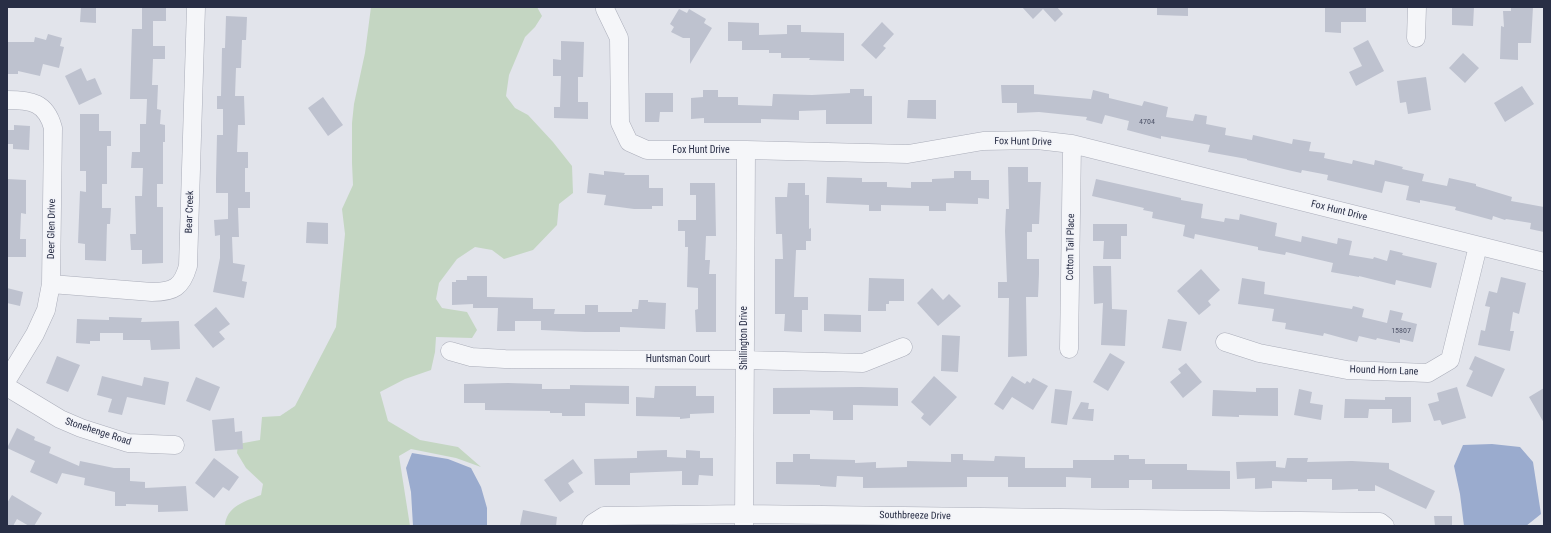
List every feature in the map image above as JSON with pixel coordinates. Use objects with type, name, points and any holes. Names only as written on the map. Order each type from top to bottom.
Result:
[{"type":"street","name":"Bear Creek","points":[[52,284],[165,292],[174,288],[184,279],[188,266],[196,7]]},
{"type":"street","points":[[1416,38],[1417,7]]},
{"type":"street","name":"Fox Hunt Drive","points":[[605,9],[618,38],[620,123],[629,142],[647,150],[746,150],[908,154],[983,141],[1037,140],[1072,144],[1544,262]]},
{"type":"street","name":"Deer Glen Drive","points":[[7,100],[35,102],[45,110],[51,118],[53,128],[52,284],[46,310],[38,328],[7,380]]},
{"type":"street","name":"Cotton Tail Place","points":[[1069,349],[1072,144]]},
{"type":"street","name":"Shillington Drive","points":[[744,520],[746,150]]},
{"type":"street","name":"Hound Horn Lane","points":[[1225,342],[1259,354],[1347,370],[1428,373],[1450,360],[1478,246]]},
{"type":"street","name":"Huntsman Court","points":[[450,351],[471,357],[505,359],[744,360],[863,363],[903,347]]},
{"type":"street","name":"Stonehenge Road","points":[[7,386],[60,419],[81,428],[128,443],[175,445]]},
{"type":"street","name":"Southbreeze Drive","points":[[591,526],[604,516],[744,520],[1380,522],[1385,526]]},
{"type":"green space","points":[[371,7],[537,7],[542,16],[535,27],[525,37],[509,75],[506,96],[515,108],[528,115],[553,142],[572,166],[573,193],[559,204],[557,225],[533,250],[504,259],[492,250],[475,247],[457,259],[439,283],[436,299],[442,308],[467,312],[477,330],[472,338],[436,337],[435,352],[431,370],[405,379],[380,392],[388,421],[420,440],[458,447],[481,467],[456,458],[411,449],[399,456],[410,526],[225,526],[226,519],[233,509],[243,502],[261,495],[263,484],[246,468],[237,453],[238,444],[260,440],[262,417],[280,416],[295,406],[336,327],[345,234],[342,209],[353,185],[352,123],[354,104],[365,53]]},
{"type":"water","points":[[1492,444],[1520,447],[1533,462],[1541,514],[1526,526],[1464,526],[1460,494],[1454,466],[1463,445]]},
{"type":"water","points":[[412,453],[448,459],[471,468],[481,487],[487,508],[487,526],[413,526],[411,492],[406,468]]},
{"type":"building","points":[[81,7],[96,7],[96,23],[80,22]]},
{"type":"building","points":[[142,7],[166,7],[166,21],[153,21],[153,46],[165,46],[165,59],[153,59],[152,85],[158,85],[157,109],[161,110],[160,124],[165,125],[165,142],[163,142],[163,184],[157,184],[157,207],[163,207],[163,263],[142,264],[142,250],[131,250],[130,234],[136,234],[135,196],[142,196],[143,168],[131,168],[132,152],[140,152],[140,124],[146,124],[147,99],[130,99],[132,29],[142,29]]},
{"type":"building","points":[[1022,7],[1057,7],[1063,14],[1055,22],[1043,9],[1033,19]]},
{"type":"building","points":[[1157,7],[1188,7],[1188,16],[1157,15]]},
{"type":"building","points":[[1325,7],[1366,7],[1366,22],[1341,22],[1341,33],[1325,32]]},
{"type":"building","points":[[1452,7],[1474,7],[1473,26],[1452,25]]},
{"type":"building","points":[[1511,7],[1533,7],[1531,43],[1518,43],[1518,60],[1500,59],[1501,26],[1504,27],[1503,11],[1511,11]]},
{"type":"building","points":[[679,9],[687,13],[689,9],[706,19],[704,23],[712,28],[690,64],[690,38],[683,38],[671,32],[674,27],[670,24]]},
{"type":"building","points":[[226,16],[247,17],[246,40],[242,40],[241,68],[236,68],[235,96],[244,96],[245,125],[238,125],[237,152],[248,152],[248,168],[245,168],[245,192],[250,192],[250,208],[238,208],[239,237],[232,237],[233,263],[245,265],[242,281],[247,282],[244,298],[213,292],[220,258],[220,235],[215,236],[214,220],[228,219],[228,193],[216,193],[217,135],[223,135],[223,109],[217,109],[217,96],[221,96],[222,48],[225,48]]},
{"type":"building","points":[[728,22],[759,23],[759,35],[787,34],[787,25],[801,25],[801,32],[844,33],[844,61],[809,60],[810,58],[781,58],[781,53],[769,53],[769,50],[742,50],[742,41],[728,41]]},
{"type":"building","points":[[882,22],[894,34],[883,46],[886,48],[876,59],[861,45]]},
{"type":"building","points":[[48,34],[62,38],[60,46],[64,47],[59,68],[43,64],[40,76],[18,71],[18,74],[7,74],[7,42],[34,42],[35,37],[46,40]]},
{"type":"building","points":[[1368,40],[1384,71],[1356,86],[1349,72],[1362,66],[1353,48]]},
{"type":"building","points":[[561,41],[584,42],[583,77],[578,77],[578,102],[588,102],[588,119],[554,118],[554,107],[560,107],[561,76],[553,76],[553,59],[561,60]]},
{"type":"building","points":[[1463,53],[1479,68],[1465,83],[1449,68]]},
{"type":"building","points":[[81,68],[87,81],[95,78],[102,94],[79,105],[65,76]]},
{"type":"building","points":[[1426,77],[1431,110],[1408,114],[1406,102],[1400,103],[1397,81]]},
{"type":"building","points":[[1001,85],[1034,85],[1034,94],[1091,99],[1093,90],[1109,94],[1109,98],[1142,106],[1144,101],[1168,107],[1166,117],[1193,121],[1195,114],[1207,116],[1206,124],[1226,128],[1225,135],[1252,140],[1253,135],[1292,144],[1293,139],[1311,142],[1309,151],[1325,153],[1324,158],[1352,164],[1353,160],[1374,165],[1375,160],[1403,167],[1402,169],[1424,174],[1422,181],[1447,186],[1449,178],[1476,184],[1476,186],[1512,197],[1511,201],[1544,207],[1544,232],[1530,229],[1531,223],[1505,220],[1493,216],[1492,220],[1455,210],[1456,207],[1420,200],[1420,203],[1406,200],[1409,186],[1385,181],[1382,193],[1327,180],[1328,175],[1302,170],[1301,173],[1247,159],[1208,152],[1210,145],[1161,136],[1161,139],[1127,130],[1129,121],[1105,115],[1102,124],[1086,120],[1087,117],[1039,112],[1017,113],[1017,103],[1002,103]]},
{"type":"building","points":[[1522,86],[1534,104],[1505,122],[1494,103]]},
{"type":"building","points":[[850,89],[864,89],[864,96],[872,96],[872,124],[826,124],[826,110],[799,111],[799,120],[761,119],[761,123],[704,123],[704,118],[691,119],[691,98],[703,97],[703,90],[718,90],[718,97],[738,97],[738,105],[772,106],[773,94],[812,95],[850,93]]},
{"type":"building","points":[[645,93],[673,93],[673,112],[660,112],[659,122],[645,122]]},
{"type":"building","points":[[323,97],[343,125],[328,136],[308,108]]},
{"type":"building","points":[[908,100],[936,100],[936,119],[907,118]]},
{"type":"building","points":[[80,114],[99,114],[99,131],[111,131],[111,146],[107,146],[107,184],[102,184],[102,208],[111,208],[110,224],[107,224],[106,261],[85,260],[85,244],[78,243],[80,191],[86,192],[86,171],[80,171]]},
{"type":"building","points":[[14,125],[30,126],[29,150],[13,149],[13,144],[7,144],[7,130],[14,130]]},
{"type":"building","points":[[1008,167],[1028,167],[1028,182],[1041,182],[1039,224],[1032,224],[1032,232],[1027,232],[1027,259],[1039,259],[1039,274],[1038,297],[1026,297],[1027,356],[1008,357],[1009,298],[998,298],[998,282],[1007,282],[1005,231],[1006,209],[1009,209]]},
{"type":"building","points":[[604,171],[625,173],[624,175],[649,175],[649,188],[663,188],[663,206],[652,206],[652,209],[634,209],[604,205],[606,195],[587,193],[589,173],[604,175]]},
{"type":"building","points":[[954,171],[971,171],[971,180],[989,180],[989,199],[978,198],[978,204],[946,203],[946,211],[929,211],[929,206],[881,205],[881,211],[869,211],[869,205],[826,203],[827,177],[862,178],[862,182],[887,182],[887,187],[911,188],[911,182],[932,182],[932,179],[954,178]]},
{"type":"building","points":[[7,179],[26,180],[26,214],[21,213],[20,239],[26,239],[26,257],[7,257]]},
{"type":"building","points":[[1096,179],[1203,204],[1201,218],[1224,222],[1225,218],[1239,220],[1240,214],[1277,223],[1275,236],[1301,242],[1302,236],[1337,244],[1338,238],[1352,241],[1349,255],[1373,259],[1374,257],[1387,261],[1390,250],[1403,253],[1402,255],[1437,263],[1431,288],[1396,280],[1395,285],[1359,276],[1331,272],[1333,263],[1286,252],[1285,255],[1258,250],[1258,247],[1195,234],[1194,239],[1183,236],[1185,225],[1152,218],[1153,212],[1143,210],[1144,208],[1092,196]]},
{"type":"building","points":[[690,183],[715,183],[716,236],[706,236],[705,260],[710,260],[709,274],[716,274],[716,332],[696,332],[695,310],[698,309],[698,288],[687,287],[688,247],[685,247],[685,231],[678,231],[678,220],[696,220],[696,195],[690,195]]},
{"type":"building","points":[[788,183],[805,183],[805,195],[809,195],[809,229],[811,228],[811,241],[806,241],[806,250],[796,250],[794,297],[808,297],[808,310],[802,310],[802,332],[784,331],[785,314],[775,314],[775,259],[783,259],[782,234],[776,234],[775,197],[787,197]]},
{"type":"building","points":[[307,222],[328,223],[328,244],[306,243]]},
{"type":"building","points":[[1093,224],[1127,224],[1127,236],[1121,236],[1121,259],[1103,259],[1104,241],[1093,241]]},
{"type":"building","points":[[1093,266],[1111,266],[1112,309],[1127,310],[1125,346],[1101,345],[1103,303],[1094,304]]},
{"type":"building","points":[[1201,269],[1220,290],[1208,301],[1211,305],[1199,315],[1177,291]]},
{"type":"building","points":[[467,276],[487,276],[487,297],[533,298],[533,309],[555,309],[554,314],[585,314],[585,305],[598,305],[598,312],[632,312],[632,309],[638,309],[639,300],[666,303],[665,329],[620,327],[620,332],[541,330],[541,321],[515,321],[515,331],[497,331],[498,308],[473,308],[473,304],[452,305],[452,282],[456,282],[456,280],[467,280]]},
{"type":"building","points":[[1501,277],[1526,283],[1519,314],[1513,312],[1510,331],[1514,331],[1510,351],[1478,345],[1481,330],[1485,331],[1490,307],[1485,306],[1489,291],[1497,293]]},
{"type":"building","points":[[869,278],[904,279],[904,301],[889,301],[889,304],[886,304],[886,311],[868,311]]},
{"type":"building","points":[[1242,278],[1265,282],[1264,294],[1352,309],[1353,306],[1364,309],[1362,317],[1387,323],[1390,310],[1403,313],[1401,320],[1417,324],[1413,342],[1400,339],[1400,343],[1359,336],[1357,342],[1324,333],[1323,336],[1285,329],[1286,323],[1272,321],[1274,309],[1238,304]]},
{"type":"building","points":[[7,288],[23,292],[20,306],[7,303]]},
{"type":"building","points":[[932,288],[943,300],[949,294],[961,306],[938,326],[917,303]]},
{"type":"building","points":[[216,307],[230,324],[219,332],[225,339],[213,348],[194,325]]},
{"type":"building","points":[[824,314],[861,315],[861,332],[824,331]]},
{"type":"building","points":[[109,317],[142,318],[141,322],[179,321],[180,349],[151,350],[150,340],[123,340],[123,333],[100,333],[100,341],[90,341],[90,344],[76,343],[77,319],[109,320]]},
{"type":"building","points":[[1168,319],[1187,322],[1181,351],[1162,348]]},
{"type":"building","points":[[942,335],[960,336],[958,372],[941,371]]},
{"type":"building","points":[[1110,353],[1125,362],[1108,391],[1093,382]]},
{"type":"building","points":[[57,356],[80,365],[68,392],[46,383]]},
{"type":"building","points":[[1475,356],[1505,369],[1492,397],[1466,386],[1473,371],[1469,369]]},
{"type":"building","points":[[1186,363],[1202,382],[1183,398],[1170,382],[1181,373],[1178,369]]},
{"type":"building","points":[[102,376],[142,386],[144,377],[169,382],[165,405],[127,397],[122,415],[108,412],[112,399],[97,395]]},
{"type":"building","points":[[934,376],[957,397],[930,426],[921,418],[924,414],[911,402]]},
{"type":"building","points":[[1012,376],[1025,384],[1027,381],[1030,383],[1033,378],[1048,386],[1033,410],[1012,397],[1003,410],[994,404]]},
{"type":"building","points":[[196,377],[220,387],[210,411],[186,401]]},
{"type":"building","points":[[464,384],[542,384],[542,389],[570,389],[570,385],[629,386],[629,404],[585,403],[585,416],[562,416],[562,413],[550,413],[550,411],[485,410],[485,403],[464,403]]},
{"type":"building","points":[[655,386],[696,386],[696,396],[714,396],[714,413],[690,414],[690,418],[680,419],[680,417],[636,416],[636,397],[654,398]]},
{"type":"building","points":[[1457,387],[1466,418],[1442,425],[1440,420],[1434,421],[1428,404],[1439,401],[1437,393]]},
{"type":"building","points":[[773,388],[898,388],[898,406],[853,405],[853,420],[833,420],[833,411],[810,410],[810,414],[773,414]]},
{"type":"building","points":[[1256,388],[1278,388],[1278,416],[1212,416],[1213,390],[1256,392]]},
{"type":"building","points":[[1544,388],[1544,423],[1529,397]]},
{"type":"building","points":[[1055,389],[1072,391],[1067,425],[1051,423]]},
{"type":"building","points":[[1299,389],[1312,392],[1310,403],[1323,405],[1321,420],[1294,415]]},
{"type":"building","points":[[1385,397],[1411,397],[1411,422],[1392,423],[1392,409],[1369,409],[1368,418],[1344,418],[1345,399],[1385,400]]},
{"type":"building","points":[[1081,402],[1089,403],[1088,409],[1094,409],[1093,421],[1072,419]]},
{"type":"building","points":[[234,418],[235,432],[242,431],[243,449],[215,451],[212,420]]},
{"type":"building","points":[[17,428],[35,437],[34,440],[51,447],[49,453],[79,466],[80,461],[114,468],[130,468],[130,481],[145,482],[145,488],[186,486],[188,511],[158,512],[158,505],[126,504],[126,506],[115,506],[115,492],[84,485],[85,478],[62,473],[57,484],[30,472],[35,461],[7,448]]},
{"type":"building","points":[[667,450],[667,457],[686,458],[686,450],[700,451],[700,458],[713,458],[713,476],[699,475],[698,485],[682,485],[682,471],[630,473],[630,485],[595,485],[594,459],[637,458],[637,451]]},
{"type":"building","points":[[793,454],[810,454],[810,459],[855,460],[855,463],[876,462],[876,468],[907,467],[907,461],[951,462],[951,454],[963,454],[963,460],[994,461],[995,456],[1025,457],[1025,468],[1073,468],[1073,460],[1114,460],[1114,455],[1129,455],[1129,459],[1145,459],[1145,464],[1187,464],[1187,470],[1230,471],[1230,489],[1152,489],[1152,480],[1129,480],[1129,488],[1091,488],[1091,478],[1066,477],[1066,487],[1008,487],[1008,477],[967,477],[967,487],[863,488],[863,477],[837,476],[836,487],[776,484],[776,462],[793,462]]},
{"type":"building","points":[[214,458],[239,477],[229,491],[223,487],[214,498],[195,483]]},
{"type":"building","points":[[1287,458],[1308,458],[1307,462],[1352,461],[1389,463],[1389,469],[1435,491],[1426,509],[1375,485],[1375,491],[1358,491],[1358,489],[1332,490],[1332,479],[1307,479],[1307,482],[1272,481],[1272,488],[1255,489],[1255,478],[1237,479],[1236,462],[1276,461],[1276,467],[1285,468]]},
{"type":"building","points":[[573,459],[583,473],[568,483],[574,492],[560,502],[544,480]]},
{"type":"building","points":[[12,495],[42,513],[34,526],[29,526],[17,519],[13,526],[7,526],[7,503]]},
{"type":"building","points":[[523,510],[557,517],[556,526],[520,525]]},
{"type":"building","points":[[1434,516],[1452,516],[1452,526],[1435,526]]}]
